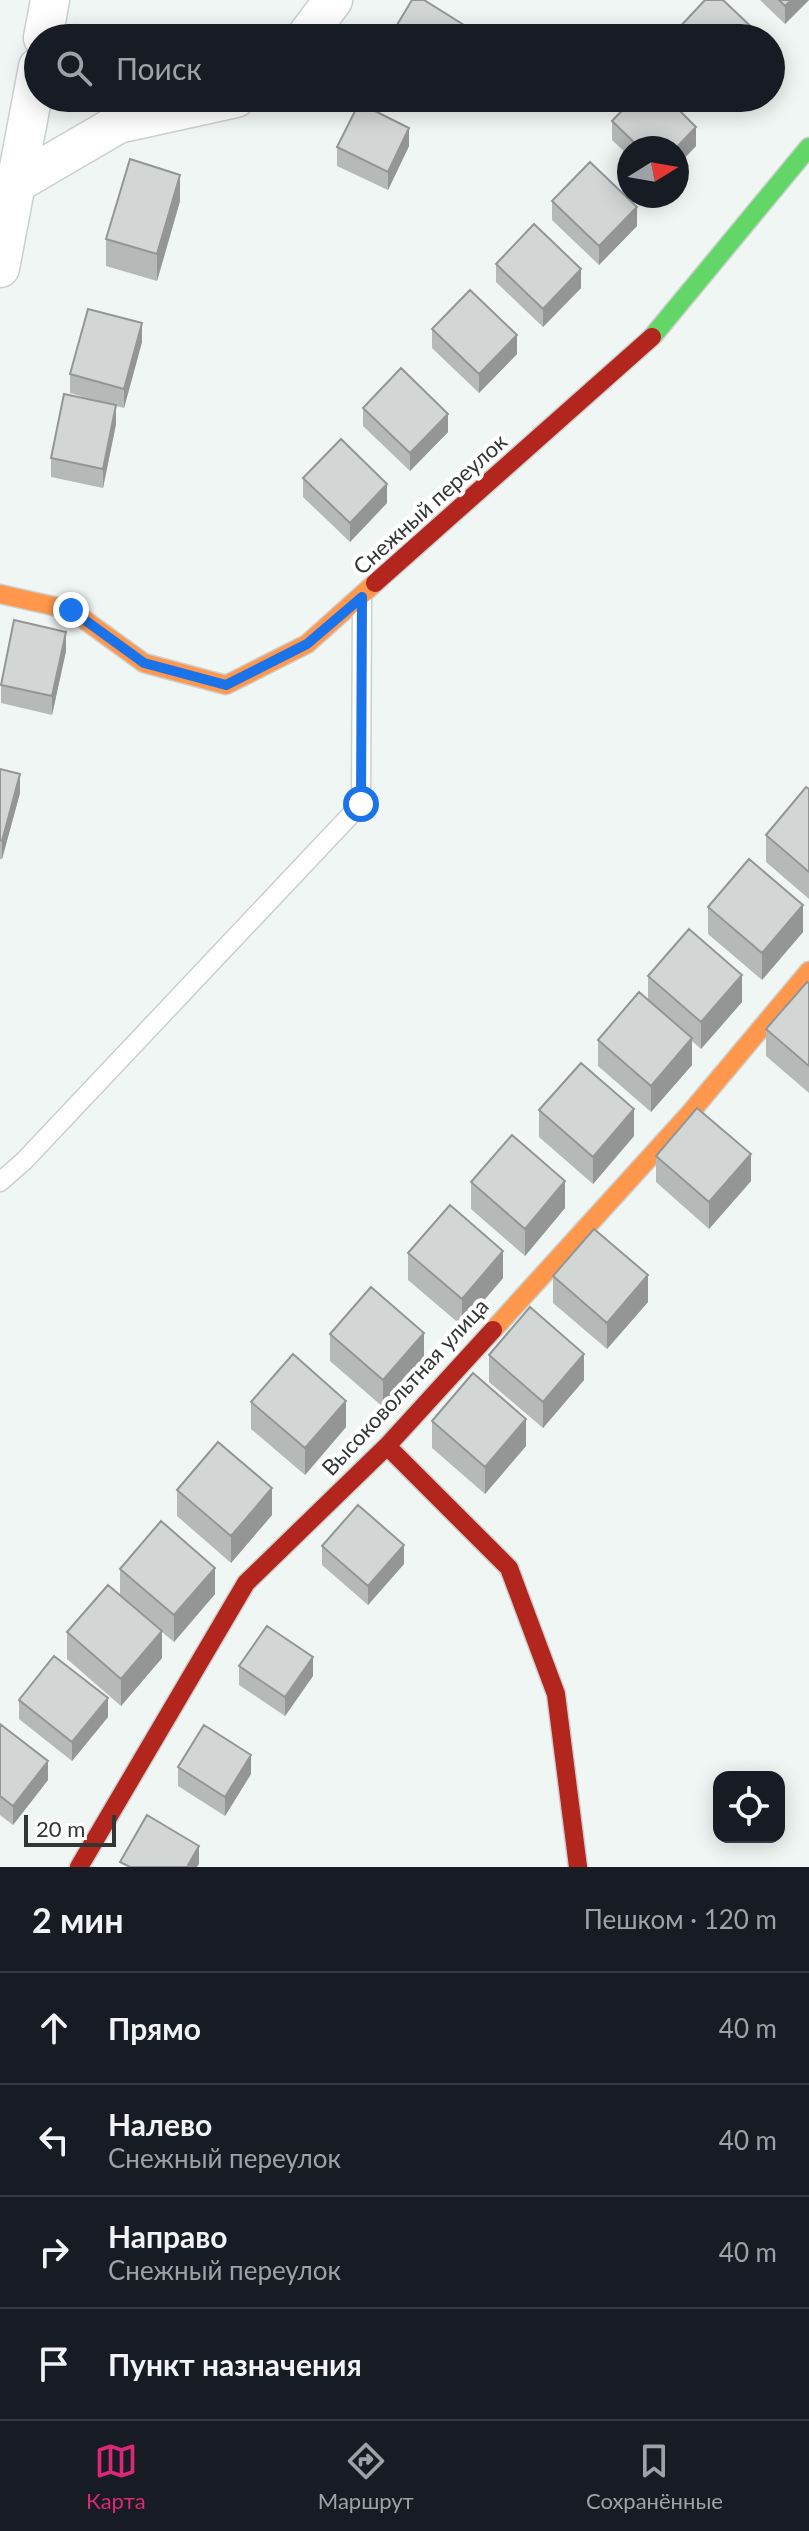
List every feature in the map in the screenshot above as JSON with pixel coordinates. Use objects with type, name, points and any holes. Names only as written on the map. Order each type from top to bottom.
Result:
[{"type":"street","points":[[46,24],[50,0]]},
{"type":"street","points":[[315,24],[333,0]]},
{"type":"street","points":[[0,268],[17,183],[15,110]]},
{"type":"street","points":[[17,183],[118,124],[172,112]]},
{"type":"street","name":"Снежный переулок","points":[[0,594],[71,610],[144,663],[226,685],[307,644],[657,333],[809,147]]},
{"type":"street","name":"Высоковольтная улица","points":[[79,1867],[246,1583],[387,1446],[690,1113],[809,971]]},
{"type":"street","points":[[387,1446],[509,1568],[556,1694],[578,1867]]},
{"type":"lane","points":[[0,1182],[24,1161],[361,804],[362,597]]},
{"type":"building","points":[[412,0],[424,0],[462,24],[397,24]]},
{"type":"building","points":[[705,0],[723,0],[748,24],[683,24]]},
{"type":"building","points":[[354,112],[377,112],[409,128],[388,172],[337,147]]},
{"type":"building","points":[[621,112],[681,112],[696,127],[687,136],[628,136],[612,121]]},
{"type":"building","points":[[130,159],[180,175],[157,254],[106,239]]},
{"type":"building","points":[[590,162],[617,188],[617,208],[636,208],[599,246],[552,201]]},
{"type":"building","points":[[534,224],[581,269],[543,309],[496,264]]},
{"type":"building","points":[[470,290],[517,335],[479,374],[432,329]]},
{"type":"building","points":[[88,309],[142,323],[124,389],[70,374]]},
{"type":"building","points":[[401,368],[448,414],[410,453],[363,408]]},
{"type":"building","points":[[64,394],[116,405],[103,469],[51,458]]},
{"type":"building","points":[[341,439],[387,484],[350,523],[303,478]]},
{"type":"building","points":[[14,620],[66,632],[52,696],[1,685]]},
{"type":"building","points":[[0,769],[20,774],[2,841],[0,840]]},
{"type":"building","points":[[806,787],[809,789],[809,872],[766,835]]},
{"type":"building","points":[[749,859],[803,905],[762,953],[708,907]]},
{"type":"building","points":[[689,929],[742,975],[701,1022],[648,976]]},
{"type":"building","points":[[809,983],[809,1066],[766,1029]]},
{"type":"building","points":[[639,992],[692,1038],[651,1086],[598,1040]]},
{"type":"building","points":[[581,1063],[634,1109],[593,1157],[539,1110]]},
{"type":"building","points":[[697,1108],[751,1154],[709,1202],[656,1156]]},
{"type":"building","points":[[512,1135],[565,1181],[525,1229],[471,1182]]},
{"type":"building","points":[[450,1205],[503,1251],[462,1299],[408,1253]]},
{"type":"building","points":[[594,1229],[648,1275],[607,1323],[553,1276]]},
{"type":"building","points":[[371,1287],[424,1333],[383,1380],[330,1334]]},
{"type":"building","points":[[530,1307],[584,1354],[543,1402],[489,1355]]},
{"type":"building","points":[[293,1354],[346,1401],[305,1448],[251,1402]]},
{"type":"building","points":[[473,1373],[526,1419],[485,1467],[432,1421]]},
{"type":"building","points":[[218,1442],[272,1488],[231,1536],[177,1490]]},
{"type":"building","points":[[358,1505],[404,1545],[368,1586],[322,1546]]},
{"type":"building","points":[[161,1521],[215,1568],[174,1615],[120,1569]]},
{"type":"building","points":[[108,1585],[162,1631],[121,1679],[67,1632]]},
{"type":"building","points":[[267,1626],[313,1657],[285,1697],[239,1666]]},
{"type":"building","points":[[54,1656],[108,1698],[72,1742],[19,1700]]},
{"type":"building","points":[[0,1724],[48,1761],[13,1806],[0,1796]]},
{"type":"building","points":[[204,1725],[251,1755],[225,1797],[178,1767]]},
{"type":"building","points":[[147,1815],[199,1846],[187,1867],[130,1867],[120,1862]]},
{"type":"traffic: fast","points":[[652,337],[809,147]]},
{"type":"traffic: slow","points":[[0,594],[71,610],[144,663],[226,685],[307,644],[375,583]]},
{"type":"traffic: slow","points":[[493,1330],[690,1113],[809,971]]},
{"type":"traffic: jam","points":[[375,583],[652,337]]},
{"type":"traffic: jam","points":[[79,1867],[246,1583],[387,1446],[493,1330]]},
{"type":"traffic: jam","points":[[387,1446],[509,1568],[556,1694],[578,1867]]},
{"type":"route","points":[[71,610],[144,663],[226,685],[307,644],[362,597],[361,804]]}]
